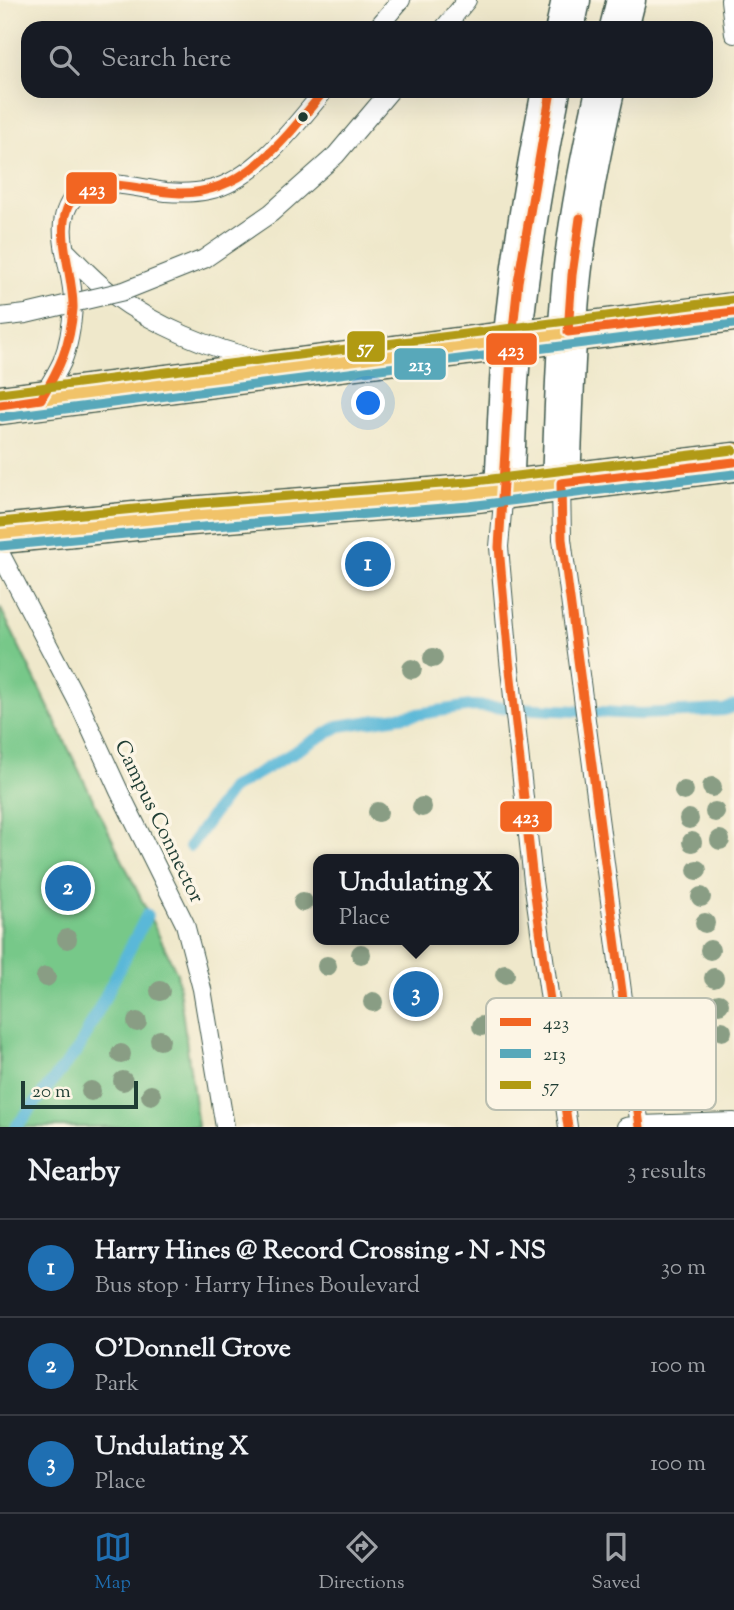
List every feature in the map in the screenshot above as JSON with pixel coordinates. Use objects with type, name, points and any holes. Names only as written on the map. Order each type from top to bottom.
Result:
[{"type":"main road","points":[[0,405],[734,312]]},
{"type":"main road","points":[[0,534],[504,490],[734,462]]},
{"type":"street","points":[[566,21],[571,0]]},
{"type":"street","points":[[621,21],[626,0]]},
{"type":"street","points":[[504,490],[512,339],[518,282],[550,98]]},
{"type":"street","points":[[561,483],[572,275],[585,184],[603,98]]},
{"type":"lane","points":[[383,21],[401,0]]},
{"type":"lane","points":[[450,21],[467,0]]},
{"type":"lane","points":[[730,0],[734,34]]},
{"type":"lane","points":[[41,400],[62,362],[72,323],[74,302],[62,227],[66,209],[75,195],[90,187],[107,183],[169,192],[210,190],[252,168],[273,150],[318,98]]},
{"type":"lane","points":[[0,317],[26,314],[124,291],[204,258],[271,214],[336,155],[384,98]]},
{"type":"lane","points":[[65,250],[110,293],[137,312],[206,343],[250,357],[299,367]]},
{"type":"lane","points":[[561,483],[562,540],[605,857],[621,998]]},
{"type":"lane","points":[[504,490],[499,547],[509,660],[533,880],[550,998]]},
{"type":"lane","name":"Campus Connector","points":[[0,553],[80,706],[185,924],[202,989],[225,1125]]},
{"type":"lane","points":[[635,1126],[734,1122]]},
{"type":"green space","points":[[0,607],[177,973],[198,1127],[0,1127]]},
{"type":"waterway","points":[[190,846],[231,789],[339,726],[471,706],[641,714],[724,710],[734,706]]},
{"type":"waterway","points":[[16,1127],[79,1048],[147,915]]},
{"type":"transit line","name":"423","points":[[0,405],[41,399],[63,356],[73,309],[64,234],[65,216],[71,202],[84,190],[105,184],[180,193],[204,191],[225,184],[263,160],[318,98]]},
{"type":"transit line","name":"423","points":[[550,98],[518,282],[499,547],[533,881],[550,998]]},
{"type":"transit line","name":"423","points":[[580,218],[568,332],[734,312]]},
{"type":"transit line","name":"57","points":[[0,393],[732,300]]},
{"type":"transit line","name":"213","points":[[2,417],[734,324]]},
{"type":"transit line","name":"57","points":[[0,522],[467,482],[733,450]]},
{"type":"transit line","name":"423","points":[[623,998],[562,539],[561,483],[734,462]]},
{"type":"transit line","name":"213","points":[[1,546],[469,506],[734,474]]},
{"type":"transit line","name":"423","points":[[566,1110],[568,1127]]},
{"type":"transit line","name":"423","points":[[638,1110],[640,1127]]},
{"type":"place","name":"Harry Hines @ Record Crossing - N - NS","points":[[368,564]]},
{"type":"place","name":"O'Donnell Grove","points":[[68,888]]},
{"type":"place","name":"Undulating X","points":[[416,994]]}]
